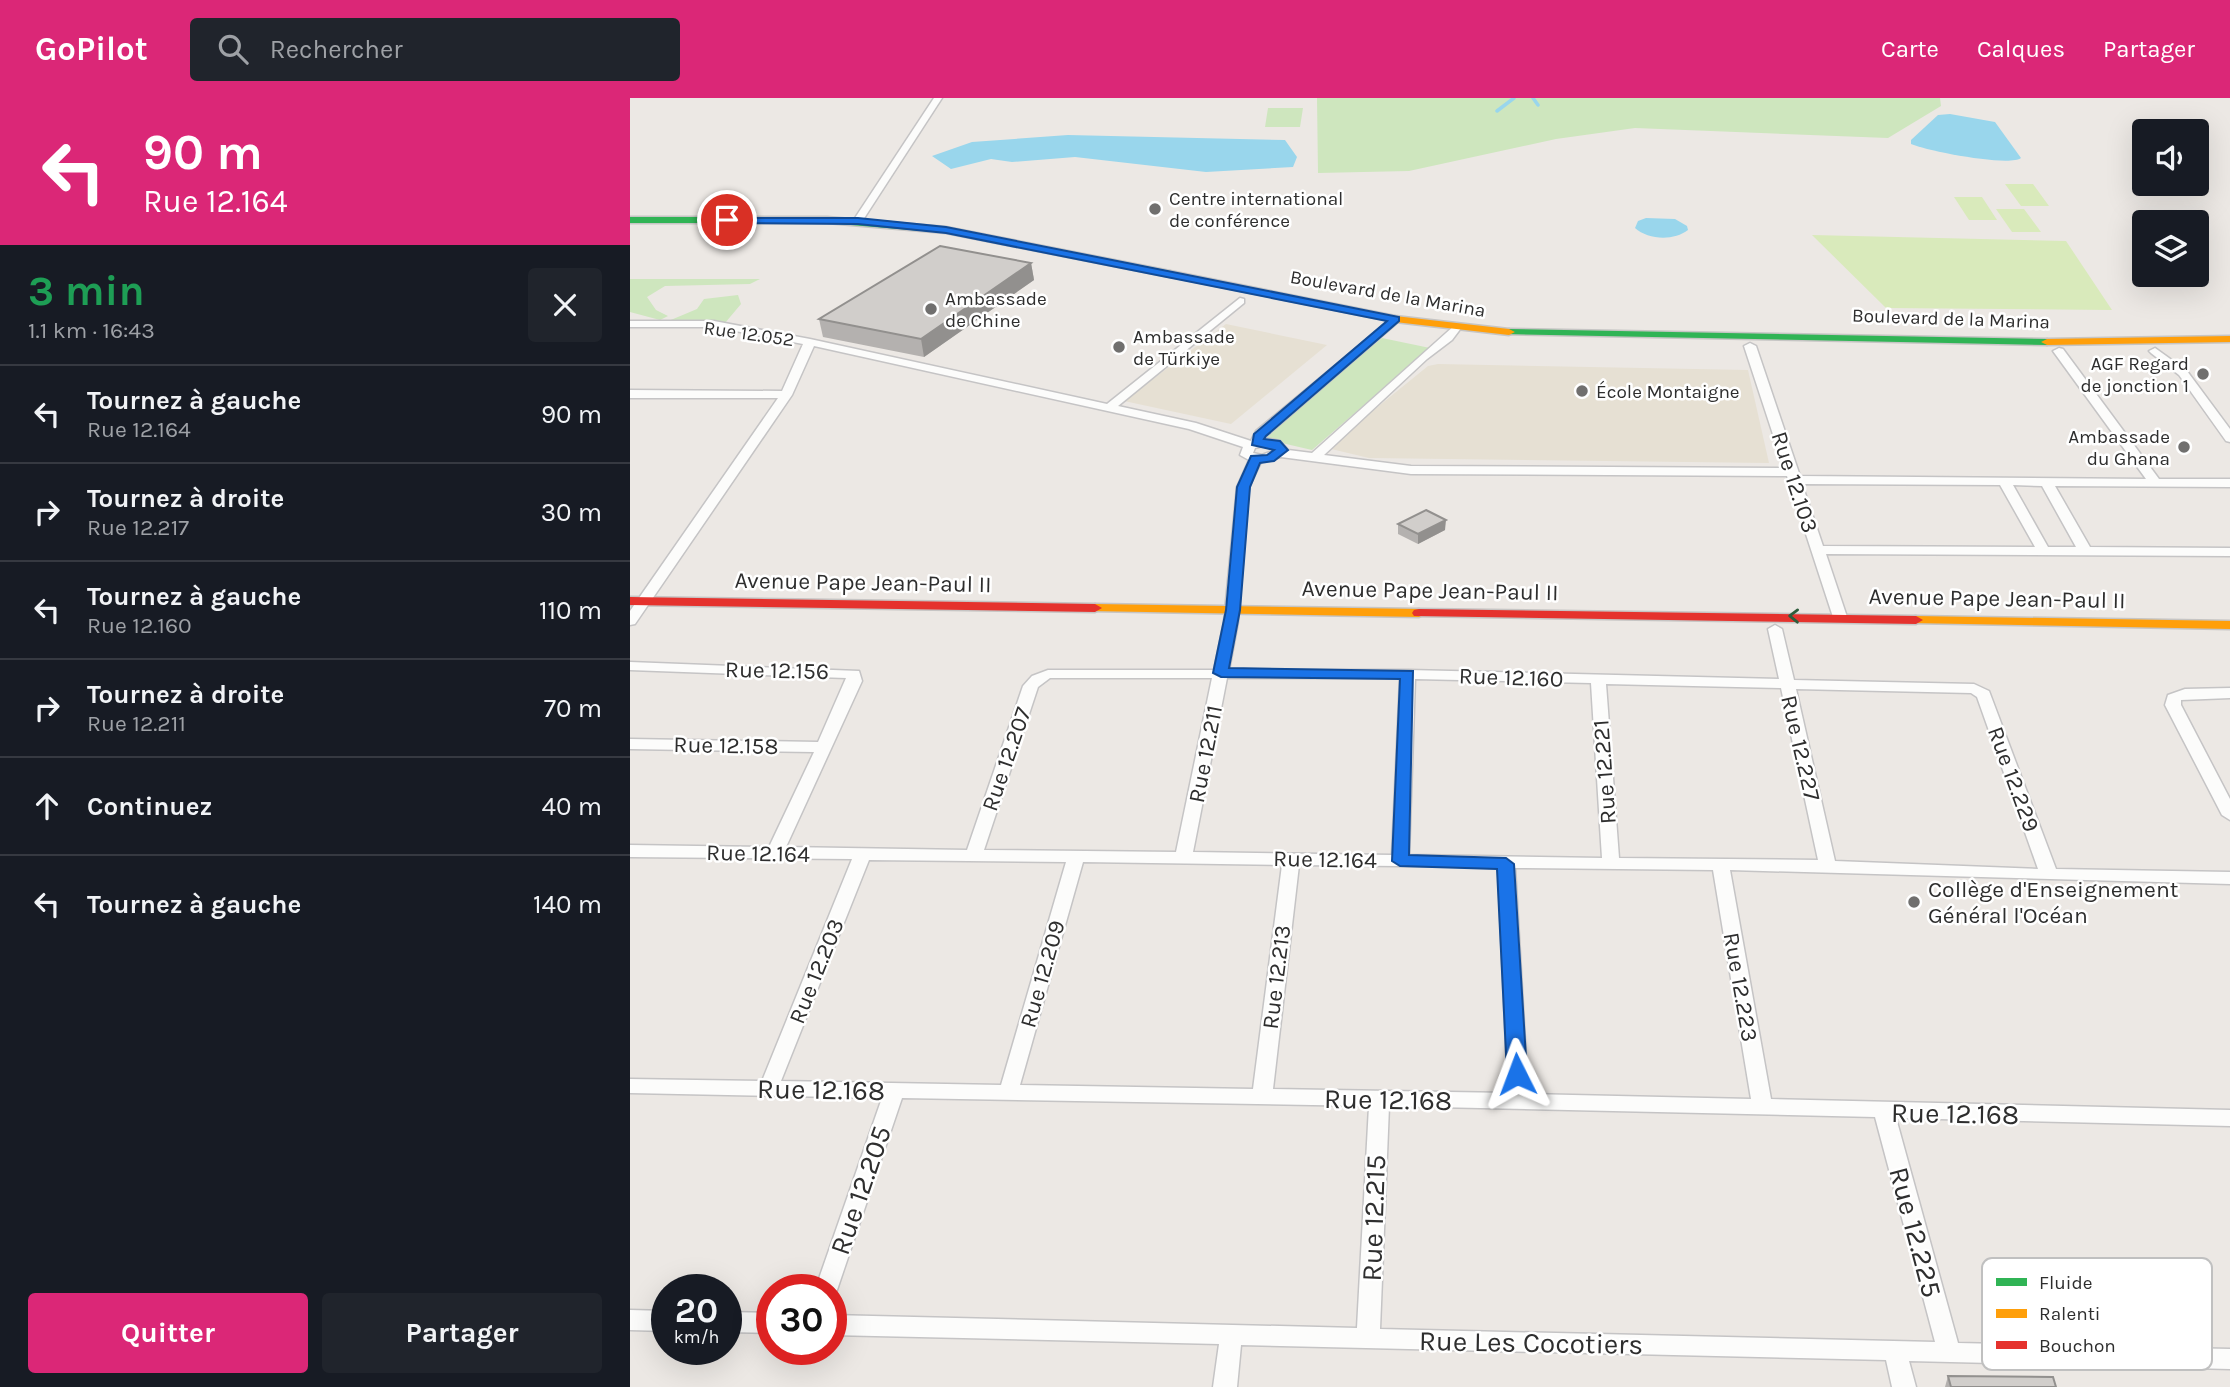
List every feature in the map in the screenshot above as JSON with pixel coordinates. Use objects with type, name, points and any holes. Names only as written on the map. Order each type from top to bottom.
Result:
[{"type":"main road","name":"Boulevard de la Marina","points":[[630,220],[858,221],[1009,240],[1389,324]]},
{"type":"main road","name":"Boulevard de la Marina","points":[[630,229],[829,231],[951,242],[1240,301],[1535,344],[2059,351],[2155,351],[2230,347]]},
{"type":"main road","name":"Boulevard de la Marina","points":[[1451,333],[1861,336],[2020,342],[2230,340]]},
{"type":"main road","name":"Avenue Pape Jean-Paul II","points":[[635,609],[1232,616],[1840,617],[1898,621],[2230,625]]},
{"type":"main road","name":"Avenue Pape Jean-Paul II","points":[[1232,616],[2230,637]]},
{"type":"street","points":[[858,221],[938,98]]},
{"type":"street","points":[[1109,408],[1240,301]]},
{"type":"street","name":"Rue 12.052","points":[[630,324],[714,324],[810,342],[786,395],[635,609]]},
{"type":"street","points":[[1389,324],[1260,434],[1246,454],[1256,459],[1270,458],[1280,453],[1411,470],[2046,483],[2230,483]]},
{"type":"street","points":[[1314,458],[1451,333]]},
{"type":"street","points":[[810,342],[1192,426],[1253,444],[1276,444],[1282,450],[1280,453]]},
{"type":"street","name":"Rue 12.103","points":[[1750,346],[1840,617]]},
{"type":"street","points":[[2059,351],[2155,483]]},
{"type":"street","points":[[2155,351],[2183,373],[2230,438]]},
{"type":"street","points":[[630,394],[786,395]]},
{"type":"street","name":"Rue 12.211","points":[[1184,857],[1232,616],[1241,498],[1256,459]]},
{"type":"street","points":[[2006,482],[2044,551]]},
{"type":"street","points":[[2046,483],[2085,551]]},
{"type":"street","points":[[1818,550],[2230,552]]},
{"type":"street","name":"Rue 12.227","points":[[1775,629],[1828,866]]},
{"type":"street","name":"Rue 12.156","points":[[630,666],[854,674],[854,681],[775,853]]},
{"type":"street","name":"Rue 12.160","points":[[1048,674],[1408,674],[1974,689]]},
{"type":"street","name":"Rue 12.207","points":[[974,854],[1031,686],[1037,679],[1048,674]]},
{"type":"street","points":[[1400,861],[1408,674]]},
{"type":"street","name":"Rue 12.221","points":[[1598,679],[1611,864]]},
{"type":"street","name":"Rue 12.229","points":[[1974,689],[1984,694],[2049,875]]},
{"type":"street","points":[[2230,693],[2185,694],[2173,698],[2173,705],[2230,815]]},
{"type":"street","name":"Rue 12.158","points":[[630,744],[822,747]]},
{"type":"street","name":"Rue 12.164","points":[[630,851],[1828,866],[2049,875],[2230,878]]},
{"type":"street","name":"Rue 12.203","points":[[769,1087],[863,854]]},
{"type":"street","name":"Rue 12.209","points":[[1007,1093],[1077,855]]},
{"type":"street","name":"Rue 12.213","points":[[1262,1096],[1291,858]]},
{"type":"street","points":[[1506,864],[1518,1101]]},
{"type":"street","name":"Rue 12.223","points":[[1721,866],[1762,1107]]},
{"type":"street","name":"Rue 12.168","points":[[630,1086],[1379,1098],[1884,1112],[2230,1118]]},
{"type":"street","name":"Rue 12.205","points":[[831,1274],[894,1091]]},
{"type":"street","name":"Rue 12.215","points":[[1368,1338],[1379,1098]]},
{"type":"street","name":"Rue 12.225","points":[[1884,1112],[1949,1352]]},
{"type":"street","points":[[630,1320],[651,1321]]},
{"type":"street","name":"Rue Les Cocotiers","points":[[847,1325],[1982,1353]]},
{"type":"street","points":[[1225,1387],[1231,1335]]},
{"type":"street","points":[[1895,1351],[1904,1387]]},
{"type":"street","name":"Rue Les Cocotiers","points":[[2212,1359],[2230,1359]]},
{"type":"shaded area","points":[[1226,324],[1327,345],[1231,424],[1124,401]]},
{"type":"shaded area","points":[[1438,364],[1748,370],[1769,463],[1369,458],[1327,448],[1428,366]]},
{"type":"green space","points":[[1317,98],[1940,98],[1941,106],[1888,138],[1635,128],[1556,139],[1409,171],[1318,173]]},
{"type":"green space","points":[[1268,108],[1303,108],[1300,127],[1265,127]]},
{"type":"green space","points":[[2005,184],[2033,184],[2049,206],[2021,206]]},
{"type":"green space","points":[[1954,197],[1982,197],[1997,220],[1969,220]]},
{"type":"green space","points":[[1996,209],[2024,209],[2041,232],[2012,232]]},
{"type":"green space","points":[[1812,235],[2066,241],[2112,310],[1886,308]]},
{"type":"green space","points":[[630,279],[760,279],[750,284],[665,286],[647,297],[656,310],[668,316],[660,320],[630,312]]},
{"type":"green space","points":[[738,295],[741,304],[725,323],[666,322],[697,309],[704,299]]},
{"type":"green space","points":[[1382,338],[1430,348],[1312,450],[1260,438]]},
{"type":"water","points":[[1950,114],[1995,122],[2021,158],[2001,161],[1985,159],[1911,144],[1911,140],[1938,115]]},
{"type":"water","points":[[1068,135],[1285,140],[1297,157],[1293,167],[1206,172],[1075,157],[1012,162],[991,159],[951,169],[932,156],[972,142]]},
{"type":"water","points":[[1646,218],[1675,219],[1687,226],[1688,230],[1676,236],[1661,238],[1647,235],[1635,228],[1638,221]]},
{"type":"building","name":"Ambassade de Chine","points":[[940,246],[1031,263],[921,339],[819,319]]},
{"type":"building","points":[[1426,510],[1446,520],[1418,534],[1398,524]]},
{"type":"building","points":[[1948,1376],[2053,1377],[2056,1387],[1951,1387]]},
{"type":"waterway","points":[[1497,111],[1514,98]]},
{"type":"waterway","points":[[1533,98],[1538,105]]},
{"type":"traffic: fast","points":[[630,220],[827,220],[946,230],[1170,274]]},
{"type":"traffic: fast","points":[[1509,332],[2047,342]]},
{"type":"traffic: slow","points":[[1170,274],[1395,319],[1509,332]]},
{"type":"traffic: slow","points":[[2047,342],[2230,339]]},
{"type":"traffic: slow","points":[[1095,608],[1419,613]]},
{"type":"traffic: slow","points":[[1916,620],[2230,625]]},
{"type":"traffic: jam","points":[[630,601],[1095,608]]},
{"type":"traffic: jam","points":[[1419,613],[1916,620]]},
{"type":"place","name":"Centre international de conférence","points":[[1155,209]]},
{"type":"place","name":"Ambassade de Chine","points":[[931,309]]},
{"type":"place","name":"Ambassade de Türkiye","points":[[1119,347]]},
{"type":"place","name":"AGF Regard de jonction 1","points":[[2203,374]]},
{"type":"place","name":"École Montaigne","points":[[1582,391]]},
{"type":"place","name":"Ambassade du Ghana","points":[[2184,447]]},
{"type":"place","name":"Collège d'Enseignement Général l'Océan","points":[[1914,902]]},
{"type":"route","points":[[727,220],[858,221],[946,230],[1009,240],[1395,319],[1260,434],[1256,443],[1270,442],[1282,450],[1276,456],[1256,459],[1243,487],[1238,522],[1233,610],[1221,673],[1408,674],[1400,861],[1506,864],[1517,1074]]}]
